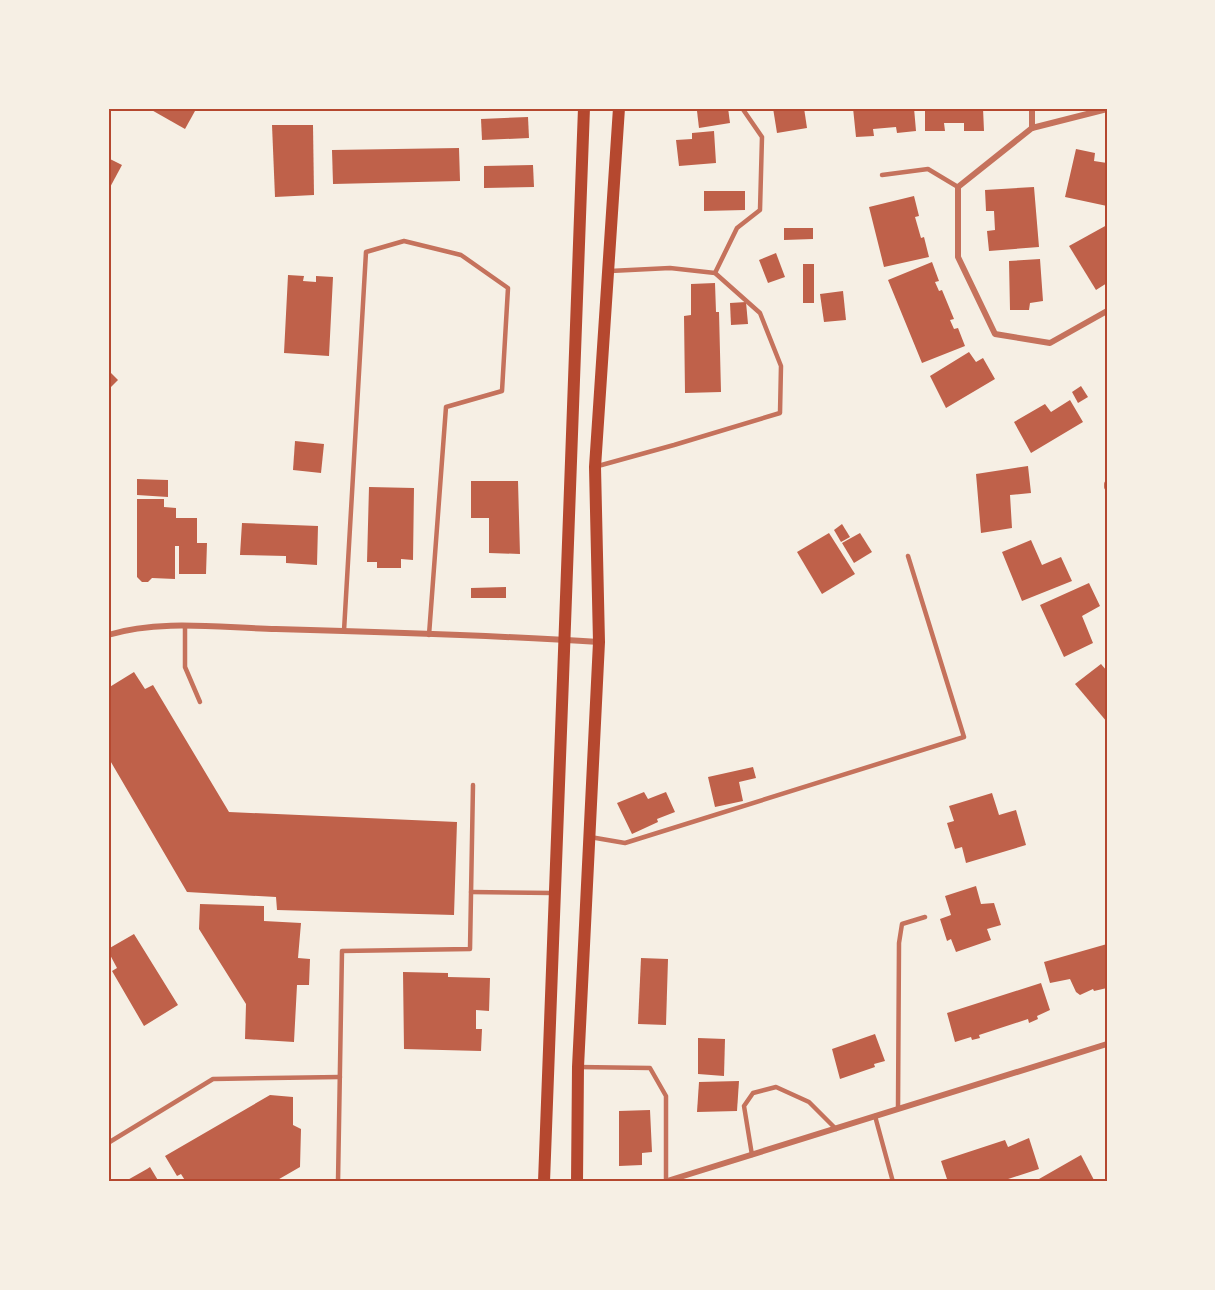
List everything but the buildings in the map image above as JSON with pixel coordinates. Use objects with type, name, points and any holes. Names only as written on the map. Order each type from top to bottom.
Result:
[{"type":"main road","points":[[544,1182],[584,108]]},
{"type":"main road","points":[[577,1182],[578,1067],[599,642],[595,467],[620,108]]},
{"type":"street","points":[[1032,108],[1032,128]]},
{"type":"street","points":[[1107,109],[1032,128],[958,187],[958,257],[995,334],[1050,343],[1107,311]]},
{"type":"street","points":[[108,634],[149,627],[185,627],[599,642]]},
{"type":"street","points":[[665,1182],[1107,1044]]},
{"type":"lane","points":[[715,273],[737,228],[760,210],[762,136],[742,108]]},
{"type":"lane","points":[[882,175],[928,169],[958,187]]},
{"type":"lane","points":[[344,631],[366,252],[404,241],[461,255],[508,288],[502,391],[446,407],[429,635]]},
{"type":"lane","points":[[595,467],[674,446],[780,413],[781,366],[760,313],[715,273],[670,268],[608,271]]},
{"type":"lane","points":[[590,837],[625,843],[964,737],[908,556]]},
{"type":"lane","points":[[185,627],[185,667],[200,702]]},
{"type":"lane","points":[[339,1182],[342,951],[470,949],[473,785]]},
{"type":"lane","points":[[471,892],[553,893]]},
{"type":"lane","points":[[898,1109],[899,943],[902,924],[925,917]]},
{"type":"lane","points":[[578,1067],[650,1068],[666,1096],[665,1182]]},
{"type":"lane","points":[[108,1143],[213,1079],[340,1077]]},
{"type":"lane","points":[[752,1155],[744,1106],[753,1093],[776,1087],[809,1102],[836,1129]]},
{"type":"lane","points":[[875,1116],[893,1182]]}]
